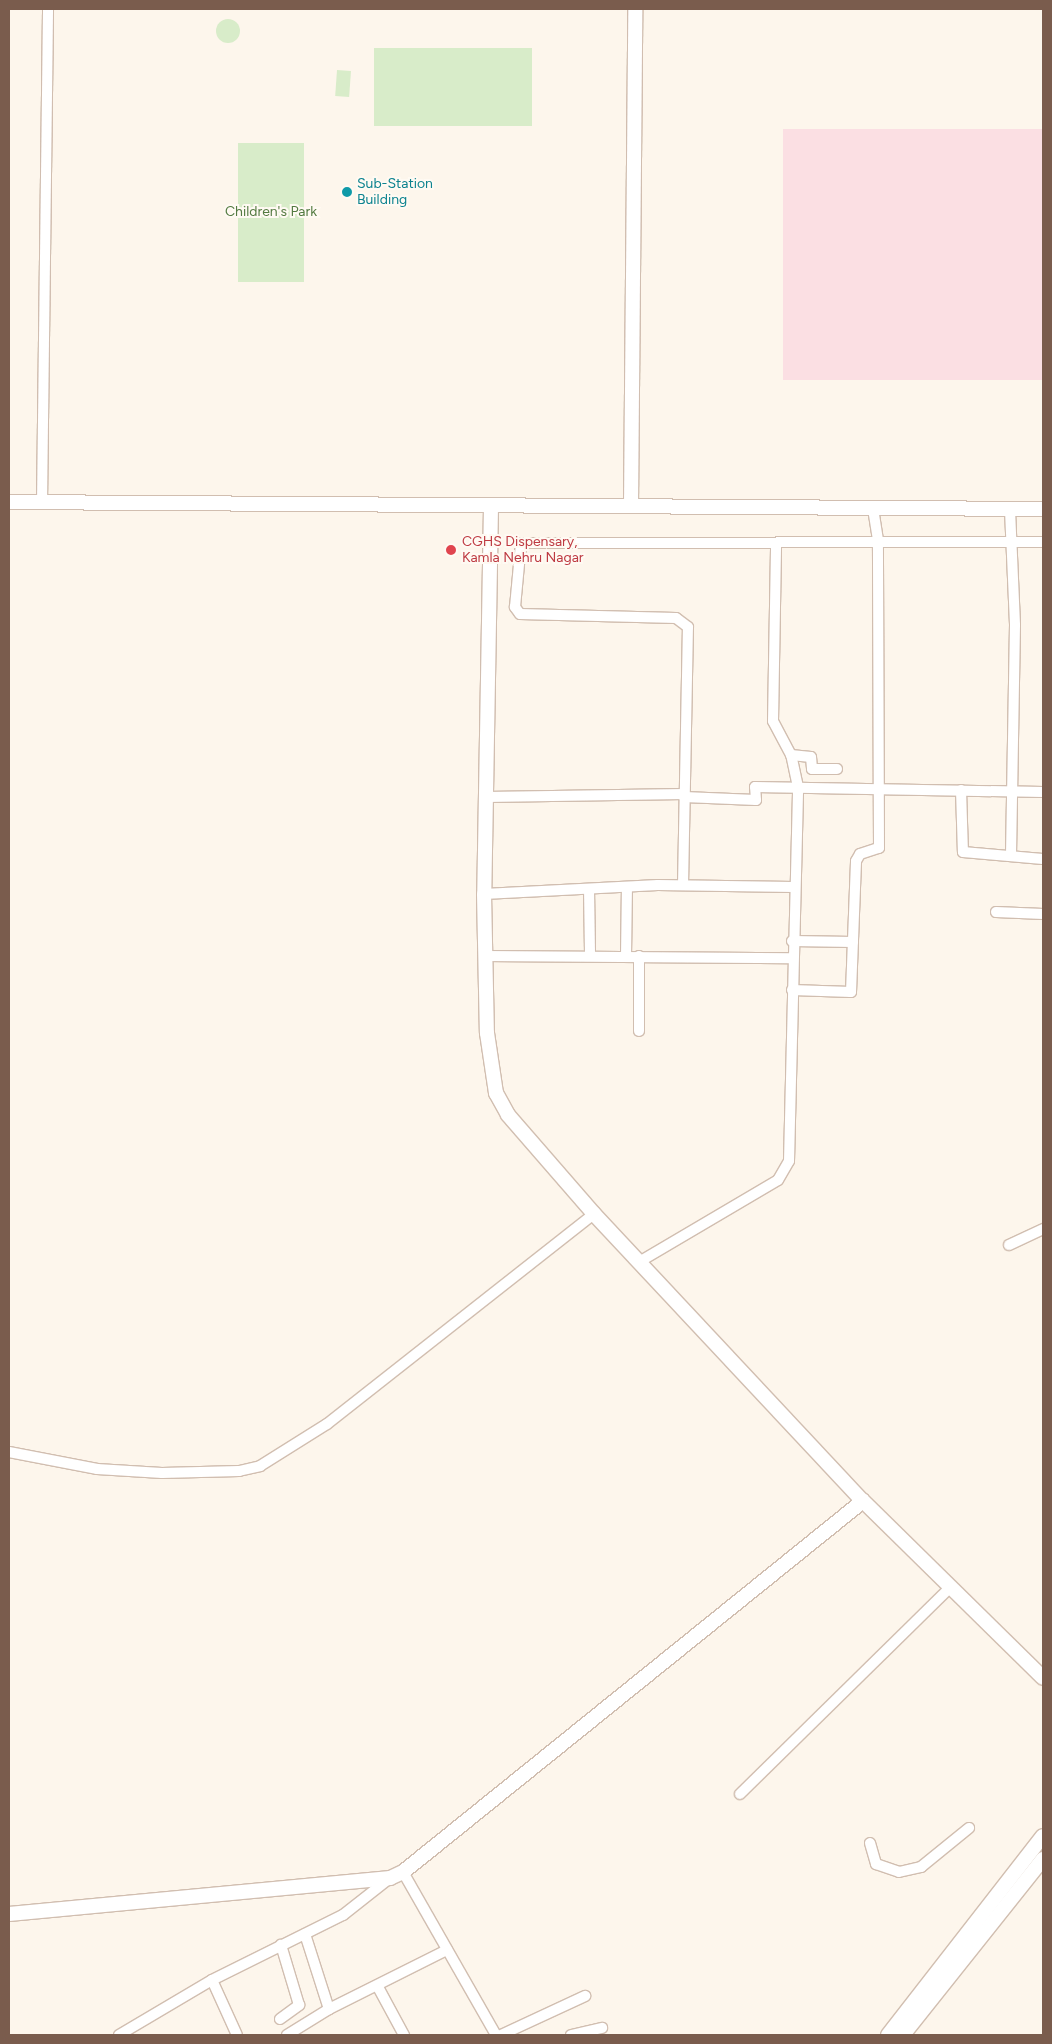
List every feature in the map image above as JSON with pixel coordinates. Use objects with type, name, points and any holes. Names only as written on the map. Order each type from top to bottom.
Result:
[{"type":"street","points":[[42,503],[48,9]]},
{"type":"street","points":[[631,506],[635,9]]},
{"type":"street","points":[[9,502],[491,508],[631,506],[1043,509]]},
{"type":"street","points":[[491,508],[484,956],[486,1033],[496,1093],[513,1122],[594,1214],[863,1502],[1043,1678]]},
{"type":"street","points":[[792,990],[851,992],[856,862],[860,854],[879,848],[878,540],[873,509]]},
{"type":"street","points":[[1010,510],[1013,541],[1011,856]]},
{"type":"street","points":[[683,885],[686,623],[676,618],[520,614],[515,607],[519,546],[530,541],[776,544],[878,540],[1043,542]]},
{"type":"street","points":[[639,1262],[778,1180],[787,1169],[792,990],[792,887],[798,787],[791,755],[773,721],[776,544]]},
{"type":"street","points":[[791,755],[811,757],[812,769],[837,769]]},
{"type":"street","points":[[486,797],[684,796],[756,800],[755,787],[879,787],[1043,792]]},
{"type":"street","points":[[961,790],[963,852],[1043,859]]},
{"type":"street","points":[[484,894],[683,885],[792,887]]},
{"type":"street","points":[[626,956],[627,887]]},
{"type":"street","points":[[589,889],[590,956]]},
{"type":"street","points":[[996,912],[1043,914]]},
{"type":"street","points":[[792,941],[853,942]]},
{"type":"street","points":[[484,956],[792,958]]},
{"type":"street","points":[[639,956],[640,1031]]},
{"type":"street","points":[[9,1452],[97,1468],[162,1473],[239,1472],[260,1466],[327,1424],[594,1214]]},
{"type":"street","points":[[1009,1245],[1043,1230]]},
{"type":"street","points":[[119,2035],[212,1980],[355,1907],[863,1502]]},
{"type":"street","points":[[740,1794],[952,1587]]},
{"type":"street","points":[[870,1843],[876,1864],[899,1872],[921,1867],[969,1828]]},
{"type":"street","points":[[888,2035],[1043,1836]]},
{"type":"street","points":[[903,2035],[1043,1859]]},
{"type":"street","points":[[9,1914],[397,1875]]},
{"type":"street","points":[[397,1875],[447,1950],[496,2035]]},
{"type":"street","points":[[305,1934],[328,2009]]},
{"type":"street","points":[[280,2019],[299,2005],[281,1945]]},
{"type":"street","points":[[287,2035],[328,2009],[378,1987],[447,1950]]},
{"type":"street","points":[[212,1980],[236,2035]]},
{"type":"street","points":[[378,1987],[404,2035]]},
{"type":"street","points":[[501,2035],[585,1996]]},
{"type":"street","points":[[571,2035],[602,2028]]},
{"type":"shaded area","points":[[783,129],[1043,129],[1043,380],[783,380]]},
{"type":"green space","points":[[228,19],[237,22],[240,31],[237,40],[228,43],[219,40],[216,31],[219,22]]},
{"type":"green space","points":[[374,48],[532,48],[532,126],[374,126]]},
{"type":"green space","points":[[337,70],[351,71],[349,97],[335,96]]},
{"type":"green space","name":"Children's Park","points":[[238,143],[304,143],[304,282],[238,282]]},
{"type":"place","name":"Sub-Station Building","points":[[347,192]]},
{"type":"place","name":"CGHS Dispensary, Kamla Nehru Nagar","points":[[451,550]]}]
